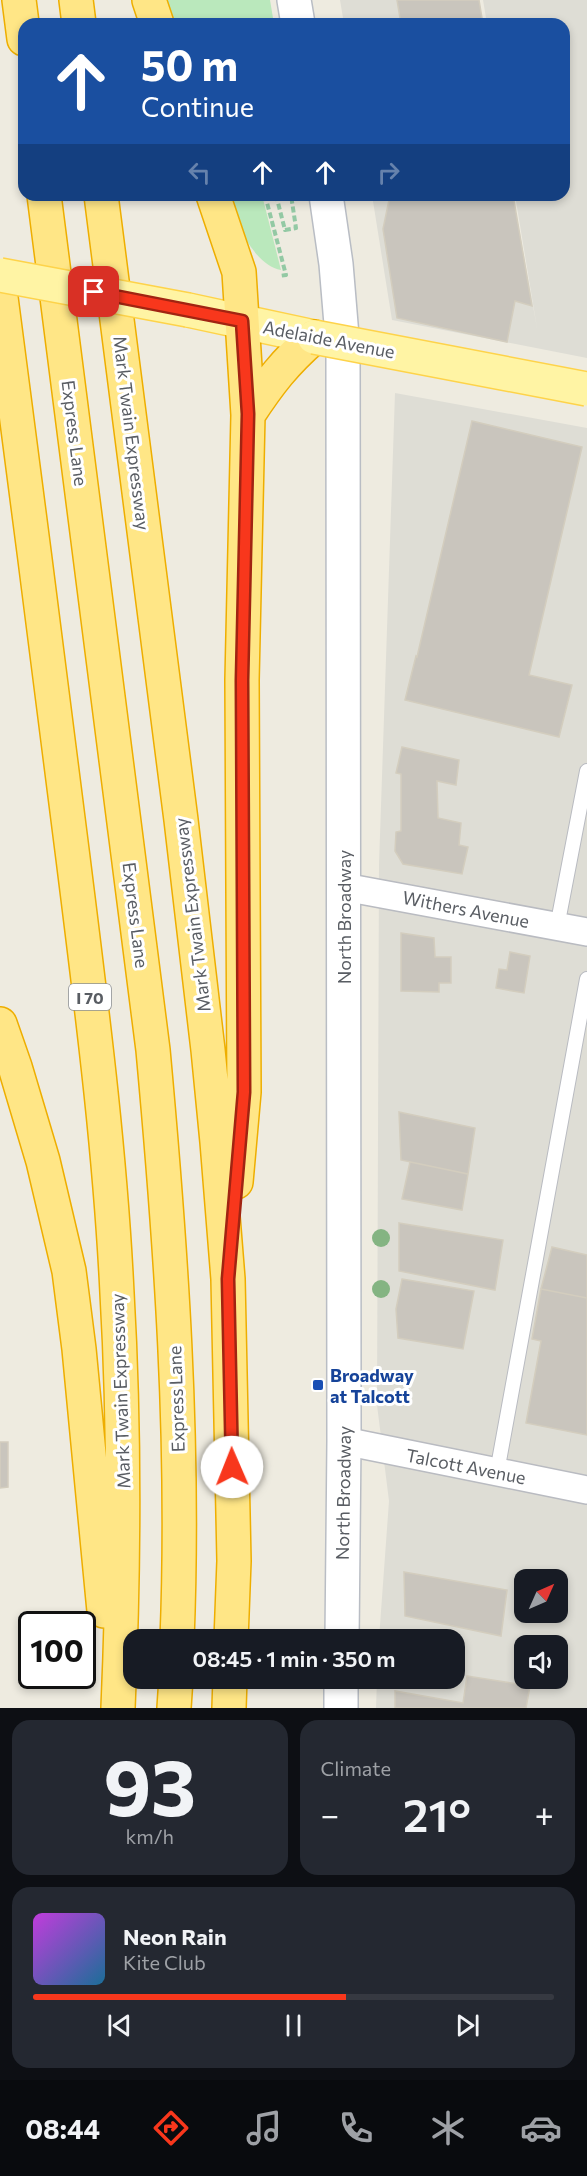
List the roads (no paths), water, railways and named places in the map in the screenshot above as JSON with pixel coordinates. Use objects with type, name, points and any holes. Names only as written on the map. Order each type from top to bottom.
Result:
[{"type":"highway","points":[[19,0],[21,18]]},
{"type":"highway","points":[[76,0],[78,18]]},
{"type":"highway","points":[[149,0],[155,18]]},
{"type":"highway","name":"Express Lane","points":[[45,201],[151,1039],[163,1164],[177,1408],[177,1629]]},
{"type":"highway","name":"Mark Twain Expressway","points":[[102,201],[204,1015],[228,1279],[234,1561],[231,1629]]},
{"type":"highway","points":[[215,201],[239,272],[248,414],[242,680],[244,1092],[228,1279]]},
{"type":"highway","name":"Mark Twain Expressway","points":[[0,290],[82,935],[111,1202],[121,1366],[123,1467],[122,1570],[116,1708]]},
{"type":"highway","points":[[248,414],[274,375],[293,355],[329,342]]},
{"type":"highway","points":[[0,1024],[43,1161],[69,1271],[116,1708]]},
{"type":"highway","points":[[174,1708],[175,1689]]},
{"type":"highway","points":[[229,1708],[230,1689]]},
{"type":"main road","points":[[294,0],[297,18]]},
{"type":"main road","name":"North Broadway","points":[[327,201],[336,264],[329,342],[344,887],[342,1629]]},
{"type":"main road","name":"Adelaide Avenue","points":[[0,275],[188,310],[329,342],[587,389]]},
{"type":"main road","points":[[341,1689],[341,1708]]},
{"type":"street","name":"Adelaide Avenue","points":[[329,342],[587,399]]},
{"type":"street","name":"Withers Avenue","points":[[344,887],[587,932]]},
{"type":"street","name":"Talcott Avenue","points":[[344,1441],[587,1490]]},
{"type":"lane","points":[[557,927],[587,771]]},
{"type":"lane","points":[[497,1472],[587,979]]},
{"type":"place","name":"Broadway at Talcott","points":[[318,1385]]}]
